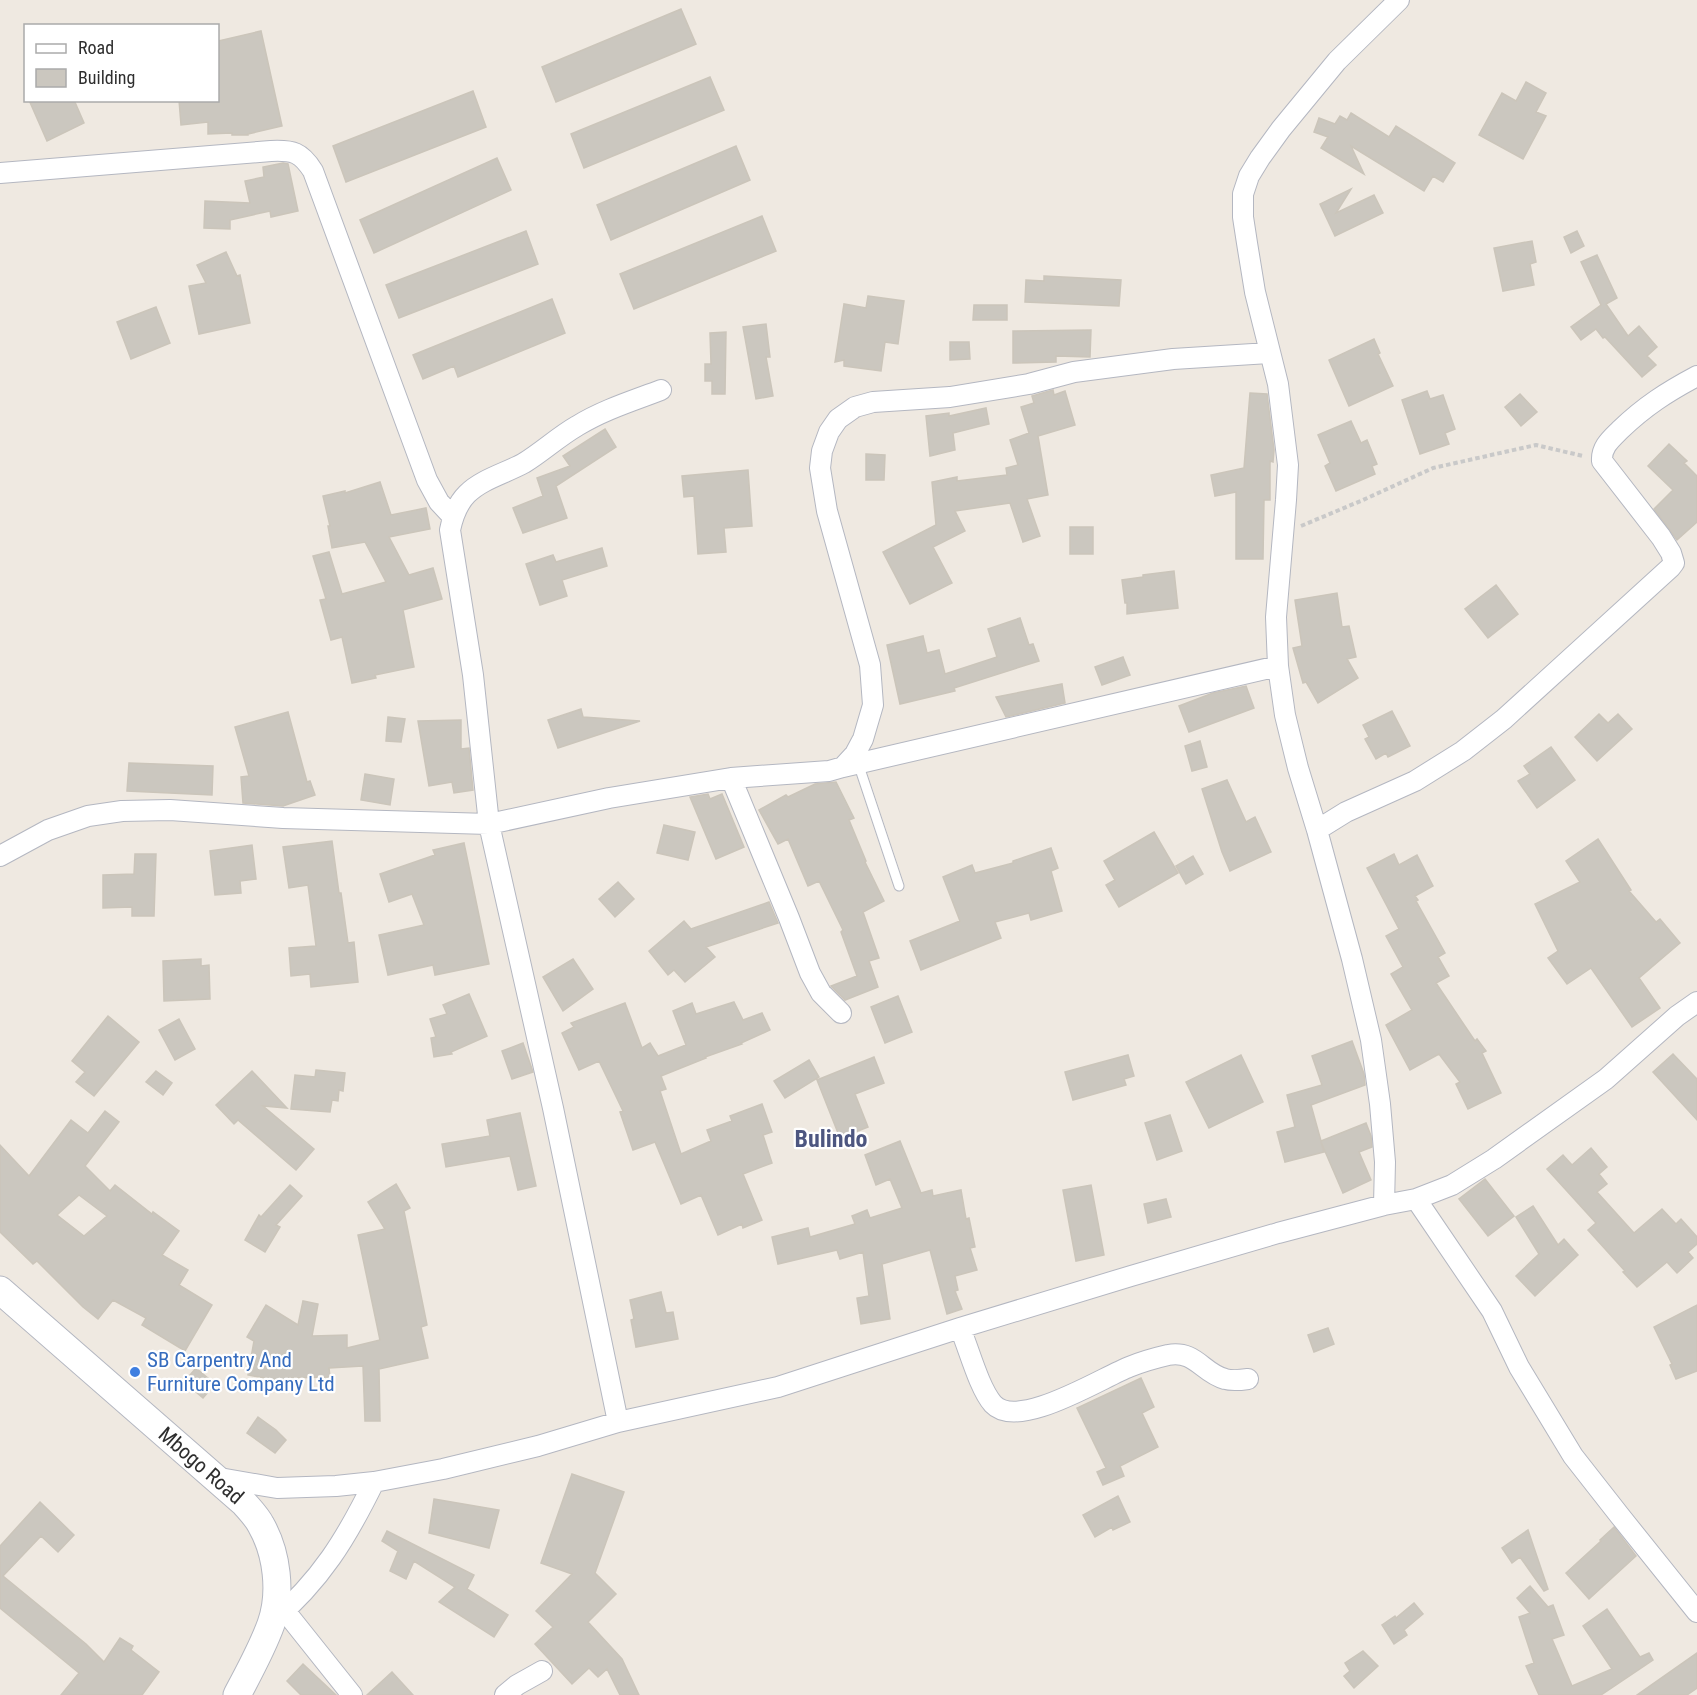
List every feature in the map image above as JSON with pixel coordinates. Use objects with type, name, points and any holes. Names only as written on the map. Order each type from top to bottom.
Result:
[{"type":"main road","name":"Mbogo Road","points":[[0,1290],[244,1503],[261,1524],[272,1550],[279,1617],[237,1695]]},
{"type":"street","points":[[1384,1205],[1384,1150],[1371,1040],[1352,960],[1285,716],[1278,666],[1276,616],[1288,465],[1278,384],[1255,292],[1243,217],[1244,194],[1249,176],[1260,158],[1337,61],[1399,0]]},
{"type":"street","points":[[0,172],[286,150],[298,153],[313,171],[427,480],[439,502],[453,517]]},
{"type":"street","points":[[851,765],[869,721],[873,696],[870,664],[827,511],[820,468],[822,451],[829,432],[838,419],[855,407],[873,402],[950,397],[1029,384],[1074,372],[1173,359],[1269,353]]},
{"type":"street","points":[[1317,830],[1346,812],[1415,781],[1463,751],[1504,718],[1674,563],[1661,537],[1602,461],[1602,453],[1606,444],[1639,411],[1665,393],[1697,376]]},
{"type":"street","points":[[618,1422],[553,1108],[489,824],[472,675],[450,530],[453,517],[468,493],[530,459],[575,427],[601,413],[661,390]]},
{"type":"street","points":[[0,856],[48,830],[88,816],[122,811],[170,810],[283,818],[489,824],[609,798],[731,778],[829,771],[1278,666]]},
{"type":"street","points":[[731,778],[810,973],[820,993],[841,1013]]},
{"type":"street","points":[[213,1476],[277,1488],[374,1482],[443,1469],[538,1446],[618,1422],[778,1387],[1131,1276],[1278,1233],[1384,1205],[1416,1199],[1452,1185],[1494,1159],[1606,1079],[1677,1016],[1697,1002]]},
{"type":"street","points":[[1416,1199],[1483,1296],[1519,1367],[1573,1456],[1697,1612]]},
{"type":"street","points":[[960,1328],[985,1390],[995,1405],[1008,1412],[1044,1406],[1130,1366],[1169,1355],[1190,1356],[1217,1376],[1227,1380],[1248,1379]]},
{"type":"street","points":[[352,1695],[279,1617],[315,1581],[355,1519],[374,1482]]},
{"type":"street","points":[[505,1695],[542,1671]]},
{"type":"lane","points":[[851,765],[899,886]]},
{"type":"path","points":[[1284,533],[1433,468],[1536,445],[1602,461]]},
{"type":"building","points":[[681,9],[696,44],[556,102],[542,67]]},
{"type":"building","points":[[261,31],[282,126],[248,135],[232,135],[232,133],[208,134],[208,122],[181,125],[179,102],[219,102],[219,41]]},
{"type":"building","points":[[710,77],[724,110],[584,168],[571,134]]},
{"type":"building","points":[[1526,82],[1546,93],[1536,112],[1546,116],[1523,159],[1479,135],[1502,93],[1516,101]]},
{"type":"building","points":[[473,91],[486,127],[346,182],[333,146]]},
{"type":"building","points":[[30,102],[75,102],[84,123],[47,141]]},
{"type":"building","points":[[1351,113],[1389,137],[1396,126],[1455,163],[1443,182],[1433,176],[1424,191],[1351,146],[1364,174],[1321,148],[1328,137],[1314,132],[1319,118],[1335,124],[1340,116],[1347,120]]},
{"type":"building","points":[[736,146],[750,180],[611,240],[597,205]]},
{"type":"building","points":[[497,158],[511,190],[374,253],[360,220]]},
{"type":"building","points":[[288,164],[298,211],[271,217],[270,211],[230,220],[230,229],[204,228],[205,201],[250,203],[245,181],[264,177],[263,167]]},
{"type":"building","points":[[1351,189],[1336,213],[1374,195],[1383,213],[1335,236],[1320,204]]},
{"type":"building","points":[[762,216],[776,251],[634,309],[620,274]]},
{"type":"building","points":[[526,231],[538,264],[399,318],[386,285]]},
{"type":"building","points":[[1577,231],[1584,246],[1571,253],[1564,237]]},
{"type":"building","points":[[1532,241],[1536,262],[1530,264],[1534,285],[1503,291],[1494,248]]},
{"type":"building","points":[[226,252],[237,276],[240,275],[250,323],[199,334],[189,286],[206,283],[197,265]]},
{"type":"building","points":[[1597,255],[1617,298],[1606,304],[1628,336],[1639,326],[1657,347],[1647,356],[1656,365],[1642,377],[1596,329],[1581,340],[1571,327],[1601,305],[1581,262]]},
{"type":"building","points":[[1044,276],[1121,280],[1119,306],[1025,302],[1026,280],[1044,281]]},
{"type":"building","points":[[868,296],[904,301],[898,344],[885,342],[881,371],[844,366],[844,360],[835,362],[844,304],[866,308]]},
{"type":"building","points":[[552,299],[565,333],[458,377],[454,366],[423,379],[413,355]]},
{"type":"building","points":[[974,305],[1007,305],[1007,320],[973,320]]},
{"type":"building","points":[[156,307],[170,343],[131,359],[117,322]]},
{"type":"building","points":[[766,324],[770,357],[766,357],[773,396],[756,399],[743,327]]},
{"type":"building","points":[[1091,330],[1090,357],[1056,356],[1056,362],[1013,363],[1013,331]]},
{"type":"building","points":[[726,332],[725,394],[712,394],[712,381],[705,381],[705,364],[711,364],[710,333]]},
{"type":"building","points":[[1374,339],[1380,353],[1378,354],[1393,386],[1349,406],[1329,360]]},
{"type":"building","points":[[950,342],[969,342],[970,359],[950,360]]},
{"type":"building","points":[[1053,390],[1054,395],[1065,391],[1075,425],[1038,436],[1048,495],[1027,499],[1040,536],[1023,542],[1010,503],[955,511],[965,531],[933,547],[952,583],[910,604],[883,552],[936,525],[932,482],[957,477],[957,481],[1007,475],[1006,468],[1018,465],[1010,440],[1029,433],[1021,407],[1034,403],[1032,396]]},
{"type":"building","points":[[1427,391],[1430,399],[1443,395],[1455,429],[1445,433],[1449,444],[1420,454],[1402,400]]},
{"type":"building","points":[[1250,393],[1267,394],[1274,450],[1273,462],[1270,461],[1270,500],[1264,500],[1263,559],[1236,559],[1236,492],[1215,496],[1211,475],[1244,468]]},
{"type":"building","points":[[1520,394],[1537,412],[1521,426],[1505,407]]},
{"type":"building","points":[[986,408],[989,424],[953,433],[955,450],[930,456],[926,416],[949,413],[949,416]]},
{"type":"building","points":[[1351,421],[1361,443],[1367,440],[1377,464],[1372,466],[1375,474],[1336,491],[1325,466],[1330,463],[1318,435]]},
{"type":"building","points":[[605,429],[616,447],[556,486],[567,518],[523,533],[513,508],[543,496],[537,478],[570,466],[563,456]]},
{"type":"building","points":[[1669,444],[1687,461],[1684,463],[1697,476],[1697,522],[1677,540],[1654,509],[1673,490],[1648,466]]},
{"type":"building","points":[[866,454],[885,455],[884,480],[866,480]]},
{"type":"building","points":[[748,470],[752,526],[724,528],[726,552],[698,554],[694,496],[684,497],[682,476]]},
{"type":"building","points":[[380,482],[391,515],[426,508],[430,529],[389,537],[409,575],[433,568],[442,599],[403,610],[414,667],[375,675],[376,678],[352,683],[342,637],[331,640],[320,600],[326,599],[313,556],[329,552],[342,594],[386,582],[365,542],[332,548],[323,496],[345,491],[345,493]]},
{"type":"building","points":[[1070,527],[1093,527],[1093,554],[1070,554]]},
{"type":"building","points":[[602,548],[607,566],[562,580],[567,596],[540,605],[526,564],[553,555],[556,562]]},
{"type":"building","points":[[1174,571],[1178,608],[1127,614],[1122,580]]},
{"type":"building","points":[[1496,585],[1518,614],[1488,638],[1465,609]]},
{"type":"building","points":[[1337,593],[1342,627],[1349,626],[1356,657],[1347,659],[1358,678],[1318,703],[1306,682],[1303,683],[1293,648],[1302,646],[1295,600]]},
{"type":"building","points":[[1020,618],[1029,645],[1033,644],[1039,661],[954,688],[955,691],[900,704],[887,645],[923,636],[927,653],[939,650],[945,674],[997,657],[988,629]]},
{"type":"building","points":[[1123,657],[1130,675],[1102,685],[1095,667]]},
{"type":"building","points":[[1062,684],[1065,703],[1006,717],[996,697]]},
{"type":"building","points":[[1246,686],[1254,708],[1189,732],[1179,706],[1213,693]]},
{"type":"building","points":[[581,709],[583,717],[640,721],[558,748],[548,720]]},
{"type":"building","points":[[1392,711],[1410,746],[1388,757],[1386,753],[1376,759],[1365,739],[1369,737],[1363,725]]},
{"type":"building","points":[[288,712],[307,782],[310,781],[315,795],[283,806],[243,803],[241,777],[249,776],[235,727]]},
{"type":"building","points":[[1599,714],[1608,723],[1618,714],[1632,729],[1597,761],[1575,737]]},
{"type":"building","points":[[388,717],[405,719],[401,742],[386,741]]},
{"type":"building","points":[[461,720],[461,749],[469,748],[473,790],[454,793],[452,782],[429,786],[418,721]]},
{"type":"building","points":[[1200,741],[1207,767],[1192,771],[1185,746]]},
{"type":"building","points":[[1551,747],[1575,780],[1537,808],[1518,781],[1530,774],[1524,766]]},
{"type":"building","points":[[129,763],[213,766],[212,795],[127,791]]},
{"type":"building","points":[[365,774],[394,779],[390,805],[361,800]]},
{"type":"building","points":[[1227,780],[1246,822],[1255,817],[1271,852],[1230,871],[1202,789]]},
{"type":"building","points":[[836,782],[854,818],[849,820],[865,862],[884,901],[863,912],[879,958],[869,961],[878,987],[845,1000],[831,986],[857,976],[841,932],[843,930],[819,881],[808,886],[788,839],[778,844],[759,810],[786,795],[788,797],[815,784]]},
{"type":"building","points":[[708,794],[710,799],[722,794],[744,847],[716,859],[690,797]]},
{"type":"building","points":[[664,825],[695,832],[688,860],[657,853]]},
{"type":"building","points":[[1154,832],[1178,873],[1119,907],[1106,885],[1115,880],[1104,861]]},
{"type":"building","points":[[1598,839],[1631,890],[1629,891],[1656,922],[1660,919],[1680,943],[1639,978],[1660,1008],[1632,1027],[1591,968],[1567,984],[1548,958],[1558,951],[1535,904],[1580,882],[1566,861]]},
{"type":"building","points":[[332,841],[348,943],[354,942],[358,982],[311,987],[310,974],[291,976],[289,948],[316,946],[308,885],[289,888],[283,847]]},
{"type":"building","points":[[464,843],[489,964],[435,975],[433,965],[388,975],[379,935],[424,925],[412,894],[389,902],[380,874],[435,855],[433,850]]},
{"type":"building","points":[[252,845],[256,879],[240,881],[241,893],[215,895],[210,851]]},
{"type":"building","points":[[1051,848],[1058,868],[1051,871],[1062,911],[1031,920],[1029,913],[995,922],[1001,938],[921,970],[910,941],[960,921],[943,877],[972,865],[975,873],[1013,863],[1013,861]]},
{"type":"building","points":[[135,854],[156,854],[154,916],[132,916],[132,907],[103,908],[103,875],[134,874]]},
{"type":"building","points":[[1394,854],[1399,865],[1417,855],[1433,886],[1415,896],[1445,953],[1438,957],[1449,976],[1436,983],[1475,1041],[1477,1039],[1486,1051],[1482,1053],[1501,1093],[1468,1109],[1456,1084],[1460,1082],[1439,1054],[1410,1070],[1386,1025],[1412,1010],[1391,974],[1403,967],[1386,936],[1399,929],[1367,868]]},
{"type":"building","points":[[1193,856],[1203,874],[1186,884],[1176,866]]},
{"type":"building","points":[[618,882],[634,899],[615,917],[599,899]]},
{"type":"building","points":[[769,902],[778,923],[706,947],[715,957],[685,982],[674,970],[668,975],[649,951],[684,921],[691,929]]},
{"type":"building","points":[[201,959],[201,966],[209,965],[210,999],[164,1001],[163,961]]},
{"type":"building","points":[[573,959],[593,989],[563,1011],[543,977]]},
{"type":"building","points":[[469,994],[487,1036],[451,1052],[452,1054],[434,1057],[431,1038],[436,1037],[430,1019],[447,1014],[443,1005]]},
{"type":"building","points":[[898,996],[912,1032],[885,1043],[871,1007]]},
{"type":"building","points":[[734,1002],[743,1020],[762,1013],[770,1030],[742,1044],[661,1076],[666,1089],[660,1091],[681,1154],[711,1141],[707,1130],[732,1121],[730,1116],[762,1104],[772,1132],[763,1135],[772,1163],[743,1174],[762,1220],[743,1228],[742,1224],[718,1235],[701,1195],[681,1204],[655,1142],[633,1150],[620,1112],[623,1111],[599,1061],[579,1070],[562,1033],[574,1027],[571,1023],[625,1003],[642,1048],[650,1043],[658,1056],[686,1045],[673,1011],[692,1003],[696,1014]]},
{"type":"building","points":[[108,1016],[139,1042],[94,1096],[76,1082],[85,1072],[72,1061]]},
{"type":"building","points":[[179,1019],[195,1049],[175,1060],[159,1030]]},
{"type":"building","points":[[1352,1041],[1364,1074],[1365,1085],[1311,1105],[1321,1141],[1366,1123],[1371,1136],[1372,1147],[1359,1152],[1371,1180],[1343,1193],[1321,1142],[1324,1152],[1285,1162],[1277,1132],[1295,1127],[1287,1095],[1322,1085],[1312,1056]]},
{"type":"building","points":[[523,1043],[533,1072],[512,1079],[502,1051]]},
{"type":"building","points":[[1673,1054],[1697,1079],[1697,1120],[1653,1072]]},
{"type":"building","points":[[1128,1055],[1134,1076],[1124,1079],[1126,1085],[1073,1100],[1065,1072]]},
{"type":"building","points":[[1241,1055],[1263,1102],[1209,1128],[1186,1082]]},
{"type":"building","points":[[874,1057],[884,1083],[855,1094],[868,1127],[840,1138],[817,1080]]},
{"type":"building","points":[[809,1060],[819,1077],[785,1098],[774,1081]]},
{"type":"building","points":[[316,1070],[345,1073],[343,1091],[339,1090],[338,1101],[332,1100],[330,1112],[291,1109],[295,1075],[315,1077]]},
{"type":"building","points":[[156,1071],[172,1083],[163,1095],[146,1082]]},
{"type":"building","points":[[252,1071],[287,1108],[263,1106],[314,1149],[296,1170],[238,1120],[234,1124],[216,1105]]},
{"type":"building","points":[[105,1111],[119,1122],[85,1166],[110,1191],[115,1185],[152,1214],[153,1212],[179,1231],[162,1255],[188,1270],[179,1285],[212,1305],[185,1351],[142,1325],[146,1318],[113,1300],[98,1319],[37,1261],[33,1264],[0,1232],[0,1145],[29,1176],[71,1120],[88,1133]],"holes":[[[79,1195],[107,1216],[84,1236],[57,1215]]]},
{"type":"building","points":[[520,1113],[536,1186],[518,1190],[510,1156],[446,1167],[442,1144],[490,1136],[487,1120]]},
{"type":"building","points":[[1170,1115],[1182,1151],[1157,1160],[1145,1123]]},
{"type":"building","points":[[900,1141],[921,1193],[932,1190],[933,1196],[961,1190],[966,1219],[969,1218],[975,1247],[970,1248],[977,1270],[955,1276],[958,1290],[955,1291],[962,1309],[947,1314],[930,1250],[882,1264],[890,1319],[861,1324],[857,1298],[869,1296],[863,1252],[840,1259],[837,1250],[778,1264],[772,1237],[808,1228],[810,1237],[855,1224],[852,1216],[867,1210],[870,1218],[902,1208],[890,1179],[876,1185],[865,1155]]},
{"type":"building","points":[[1591,1148],[1607,1167],[1599,1174],[1607,1184],[1597,1192],[1634,1233],[1662,1209],[1676,1224],[1681,1219],[1697,1237],[1697,1244],[1688,1252],[1693,1258],[1677,1273],[1667,1262],[1637,1287],[1588,1230],[1596,1223],[1547,1169],[1563,1155],[1572,1165]]},
{"type":"building","points":[[1485,1179],[1514,1216],[1488,1236],[1459,1199]]},
{"type":"building","points":[[396,1184],[410,1208],[404,1211],[427,1325],[421,1327],[428,1358],[379,1369],[380,1421],[365,1421],[363,1366],[329,1368],[330,1377],[289,1378],[288,1382],[248,1375],[254,1341],[247,1337],[266,1305],[298,1325],[303,1301],[318,1304],[312,1336],[347,1335],[347,1348],[380,1340],[358,1235],[385,1229],[368,1202]]},
{"type":"building","points":[[290,1185],[302,1196],[276,1225],[280,1227],[265,1252],[245,1240],[259,1215],[261,1217]]},
{"type":"building","points":[[1091,1185],[1104,1255],[1076,1261],[1063,1190]]},
{"type":"building","points":[[1166,1199],[1171,1217],[1148,1223],[1144,1204]]},
{"type":"building","points":[[1533,1206],[1558,1245],[1564,1239],[1578,1255],[1535,1296],[1516,1276],[1539,1254],[1516,1217]]},
{"type":"building","points":[[661,1292],[666,1313],[673,1312],[678,1339],[636,1347],[630,1300]]},
{"type":"building","points":[[1697,1305],[1697,1371],[1676,1379],[1670,1365],[1672,1364],[1654,1327]]},
{"type":"building","points":[[1328,1328],[1334,1344],[1314,1352],[1308,1335]]},
{"type":"building","points":[[196,1368],[215,1384],[203,1398],[184,1382]]},
{"type":"building","points":[[1141,1378],[1154,1407],[1142,1413],[1158,1447],[1120,1466],[1124,1476],[1103,1485],[1097,1472],[1106,1468],[1077,1408]]},
{"type":"building","points":[[258,1417],[286,1440],[275,1453],[247,1433]]},
{"type":"building","points":[[572,1474],[624,1492],[595,1573],[616,1594],[588,1622],[622,1659],[639,1695],[620,1695],[607,1669],[598,1677],[589,1668],[572,1684],[535,1644],[553,1627],[536,1611],[572,1574],[541,1563]]},
{"type":"building","points":[[1118,1496],[1130,1522],[1113,1530],[1112,1527],[1095,1537],[1083,1515]]},
{"type":"building","points":[[434,1499],[499,1510],[489,1548],[429,1533]]},
{"type":"building","points":[[40,1502],[74,1535],[58,1552],[41,1536],[3,1576],[86,1644],[104,1662],[120,1638],[133,1646],[131,1650],[159,1672],[142,1695],[61,1695],[79,1673],[0,1608],[0,1546]]},
{"type":"building","points":[[1614,1527],[1636,1556],[1589,1599],[1566,1573]]},
{"type":"building","points":[[1528,1530],[1548,1589],[1544,1591],[1520,1557],[1512,1563],[1502,1548]]},
{"type":"building","points":[[387,1531],[474,1575],[467,1589],[508,1615],[494,1637],[439,1602],[455,1587],[414,1561],[406,1579],[390,1571],[398,1551],[382,1541]]},
{"type":"building","points":[[1530,1586],[1548,1607],[1553,1605],[1564,1635],[1552,1639],[1572,1686],[1612,1669],[1583,1626],[1607,1609],[1640,1657],[1649,1653],[1653,1660],[1601,1695],[1539,1695],[1526,1666],[1534,1663],[1519,1617],[1530,1613],[1517,1598]]},
{"type":"building","points":[[1414,1603],[1423,1614],[1404,1630],[1407,1635],[1394,1644],[1382,1625],[1395,1616],[1396,1618]]},
{"type":"building","points":[[1363,1651],[1378,1666],[1354,1688],[1344,1676],[1350,1671],[1345,1663]]},
{"type":"building","points":[[1697,1653],[1697,1688],[1687,1695],[1637,1695]]},
{"type":"building","points":[[303,1664],[336,1695],[301,1695],[287,1681]]},
{"type":"building","points":[[392,1672],[413,1695],[367,1695]]},
{"type":"place","name":"SB Carpentry And Furniture Company Ltd","points":[[135,1372]]},
{"type":"district","name":"Bulindo","points":[[831,1139]]}]
